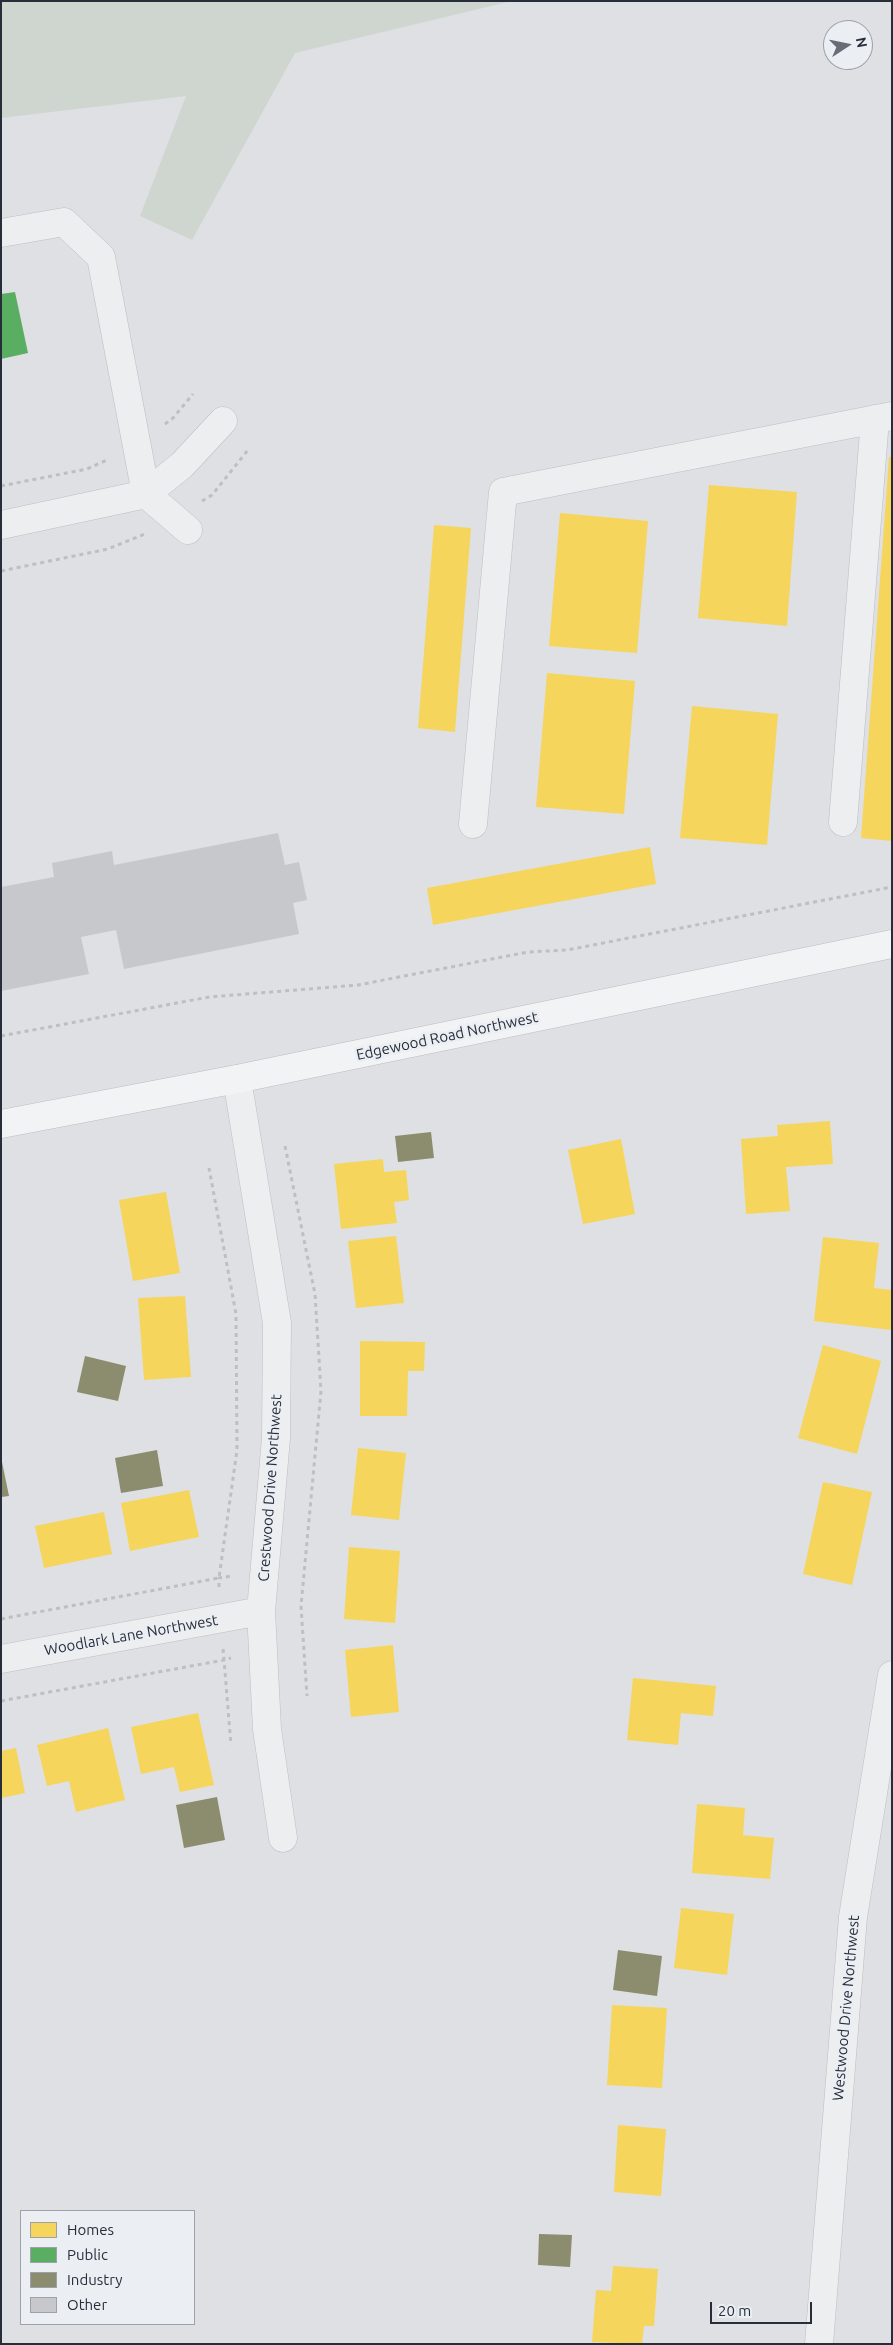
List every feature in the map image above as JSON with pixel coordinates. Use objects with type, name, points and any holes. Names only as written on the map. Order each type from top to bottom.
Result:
[{"type":"main road","name":"Edgewood Road Northwest","points":[[1,1124],[237,1079],[892,944]]},
{"type":"street","points":[[1,233],[64,222],[101,257],[146,494],[188,530]]},
{"type":"street","points":[[473,824],[503,492],[884,417],[843,822]]},
{"type":"street","points":[[1,525],[146,494],[182,465],[223,421]]},
{"type":"street","name":"Crestwood Drive Northwest","points":[[237,1079],[276,1322],[276,1438],[261,1611],[267,1729],[283,1838]]},
{"type":"street","name":"Woodlark Lane Northwest","points":[[1,1659],[261,1611]]},
{"type":"street","name":"Westwood Drive Northwest","points":[[819,2344],[854,1917],[892,1675]]},
{"type":"path","points":[[1,1036],[209,997],[358,985],[528,952],[567,950],[892,887]]},
{"type":"path","points":[[1,1619],[219,1578],[237,1450],[236,1323],[209,1168]]},
{"type":"path","points":[[1,1701],[224,1660],[231,1745]]},
{"type":"shaded area","points":[[1,1],[512,1],[295,53],[192,240],[140,216],[186,96],[1,118]]},
{"type":"building: Homes","points":[[889,457],[892,457],[892,841],[861,838]]},
{"type":"building: Homes","points":[[709,485],[797,492],[787,626],[698,618]]},
{"type":"building: Homes","points":[[560,513],[648,521],[637,653],[549,646]]},
{"type":"building: Homes","points":[[434,525],[471,528],[455,732],[418,728]]},
{"type":"building: Homes","points":[[547,673],[635,681],[624,814],[536,807]]},
{"type":"building: Homes","points":[[692,706],[778,714],[767,845],[680,838]]},
{"type":"building: Homes","points":[[650,847],[656,884],[433,925],[427,888]]},
{"type":"building: Homes","points":[[830,1121],[833,1164],[786,1167],[790,1211],[746,1214],[741,1139],[778,1136],[777,1125]]},
{"type":"building: Homes","points":[[621,1139],[635,1214],[583,1224],[568,1150]]},
{"type":"building: Homes","points":[[383,1159],[384,1172],[406,1170],[409,1200],[394,1202],[397,1223],[341,1229],[334,1164]]},
{"type":"building: Homes","points":[[166,1192],[180,1273],[133,1281],[119,1200]]},
{"type":"building: Homes","points":[[396,1236],[404,1303],[356,1308],[348,1241]]},
{"type":"building: Homes","points":[[823,1237],[879,1243],[874,1288],[892,1290],[892,1330],[814,1321]]},
{"type":"building: Homes","points":[[185,1296],[191,1377],[144,1380],[138,1298]]},
{"type":"building: Homes","points":[[360,1341],[425,1342],[424,1371],[408,1371],[407,1416],[360,1416]]},
{"type":"building: Homes","points":[[823,1345],[881,1361],[857,1454],[798,1438]]},
{"type":"building: Homes","points":[[358,1448],[406,1453],[399,1520],[351,1515]]},
{"type":"building: Homes","points":[[823,1482],[872,1492],[852,1585],[803,1574]]},
{"type":"building: Homes","points":[[189,1490],[199,1537],[130,1551],[121,1503]]},
{"type":"building: Homes","points":[[104,1512],[112,1554],[44,1568],[35,1526]]},
{"type":"building: Homes","points":[[349,1547],[400,1551],[395,1623],[344,1619]]},
{"type":"building: Homes","points":[[393,1645],[399,1712],[351,1717],[345,1650]]},
{"type":"building: Homes","points":[[633,1678],[716,1686],[713,1716],[681,1713],[678,1745],[627,1740]]},
{"type":"building: Homes","points":[[198,1713],[214,1785],[180,1792],[174,1767],[141,1774],[131,1727]]},
{"type":"building: Homes","points":[[108,1728],[125,1800],[76,1812],[69,1781],[47,1786],[37,1745]]},
{"type":"building: Homes","points":[[16,1748],[25,1793],[1,1798],[1,1751]]},
{"type":"building: Homes","points":[[697,1804],[745,1808],[743,1835],[774,1838],[770,1879],[692,1873]]},
{"type":"building: Homes","points":[[681,1908],[734,1914],[727,1975],[674,1968]]},
{"type":"building: Homes","points":[[612,2005],[667,2008],[662,2088],[607,2085]]},
{"type":"building: Homes","points":[[618,2125],[666,2129],[661,2196],[614,2192]]},
{"type":"building: Homes","points":[[613,2266],[658,2269],[654,2326],[644,2326],[642,2344],[592,2342],[596,2290],[611,2291]]},
{"type":"building: Public","points":[[15,292],[28,353],[1,359],[1,294]]},
{"type":"building: Industry","points":[[431,1132],[434,1158],[398,1162],[395,1136]]},
{"type":"building: Industry","points":[[85,1356],[126,1366],[118,1401],[77,1392]]},
{"type":"building: Industry","points":[[157,1450],[163,1486],[121,1493],[115,1458]]},
{"type":"building: Industry","points":[[1,1457],[9,1496],[1,1497]]},
{"type":"building: Industry","points":[[217,1797],[225,1840],[184,1848],[176,1805]]},
{"type":"building: Industry","points":[[618,1950],[662,1956],[657,1996],[613,1990]]},
{"type":"building: Industry","points":[[539,2234],[572,2235],[570,2267],[538,2265]]},
{"type":"building: Other","points":[[278,833],[285,865],[299,862],[307,900],[293,903],[299,934],[124,969],[116,930],[81,937],[89,974],[1,991],[1,887],[54,877],[52,863],[112,851],[114,865]]}]
